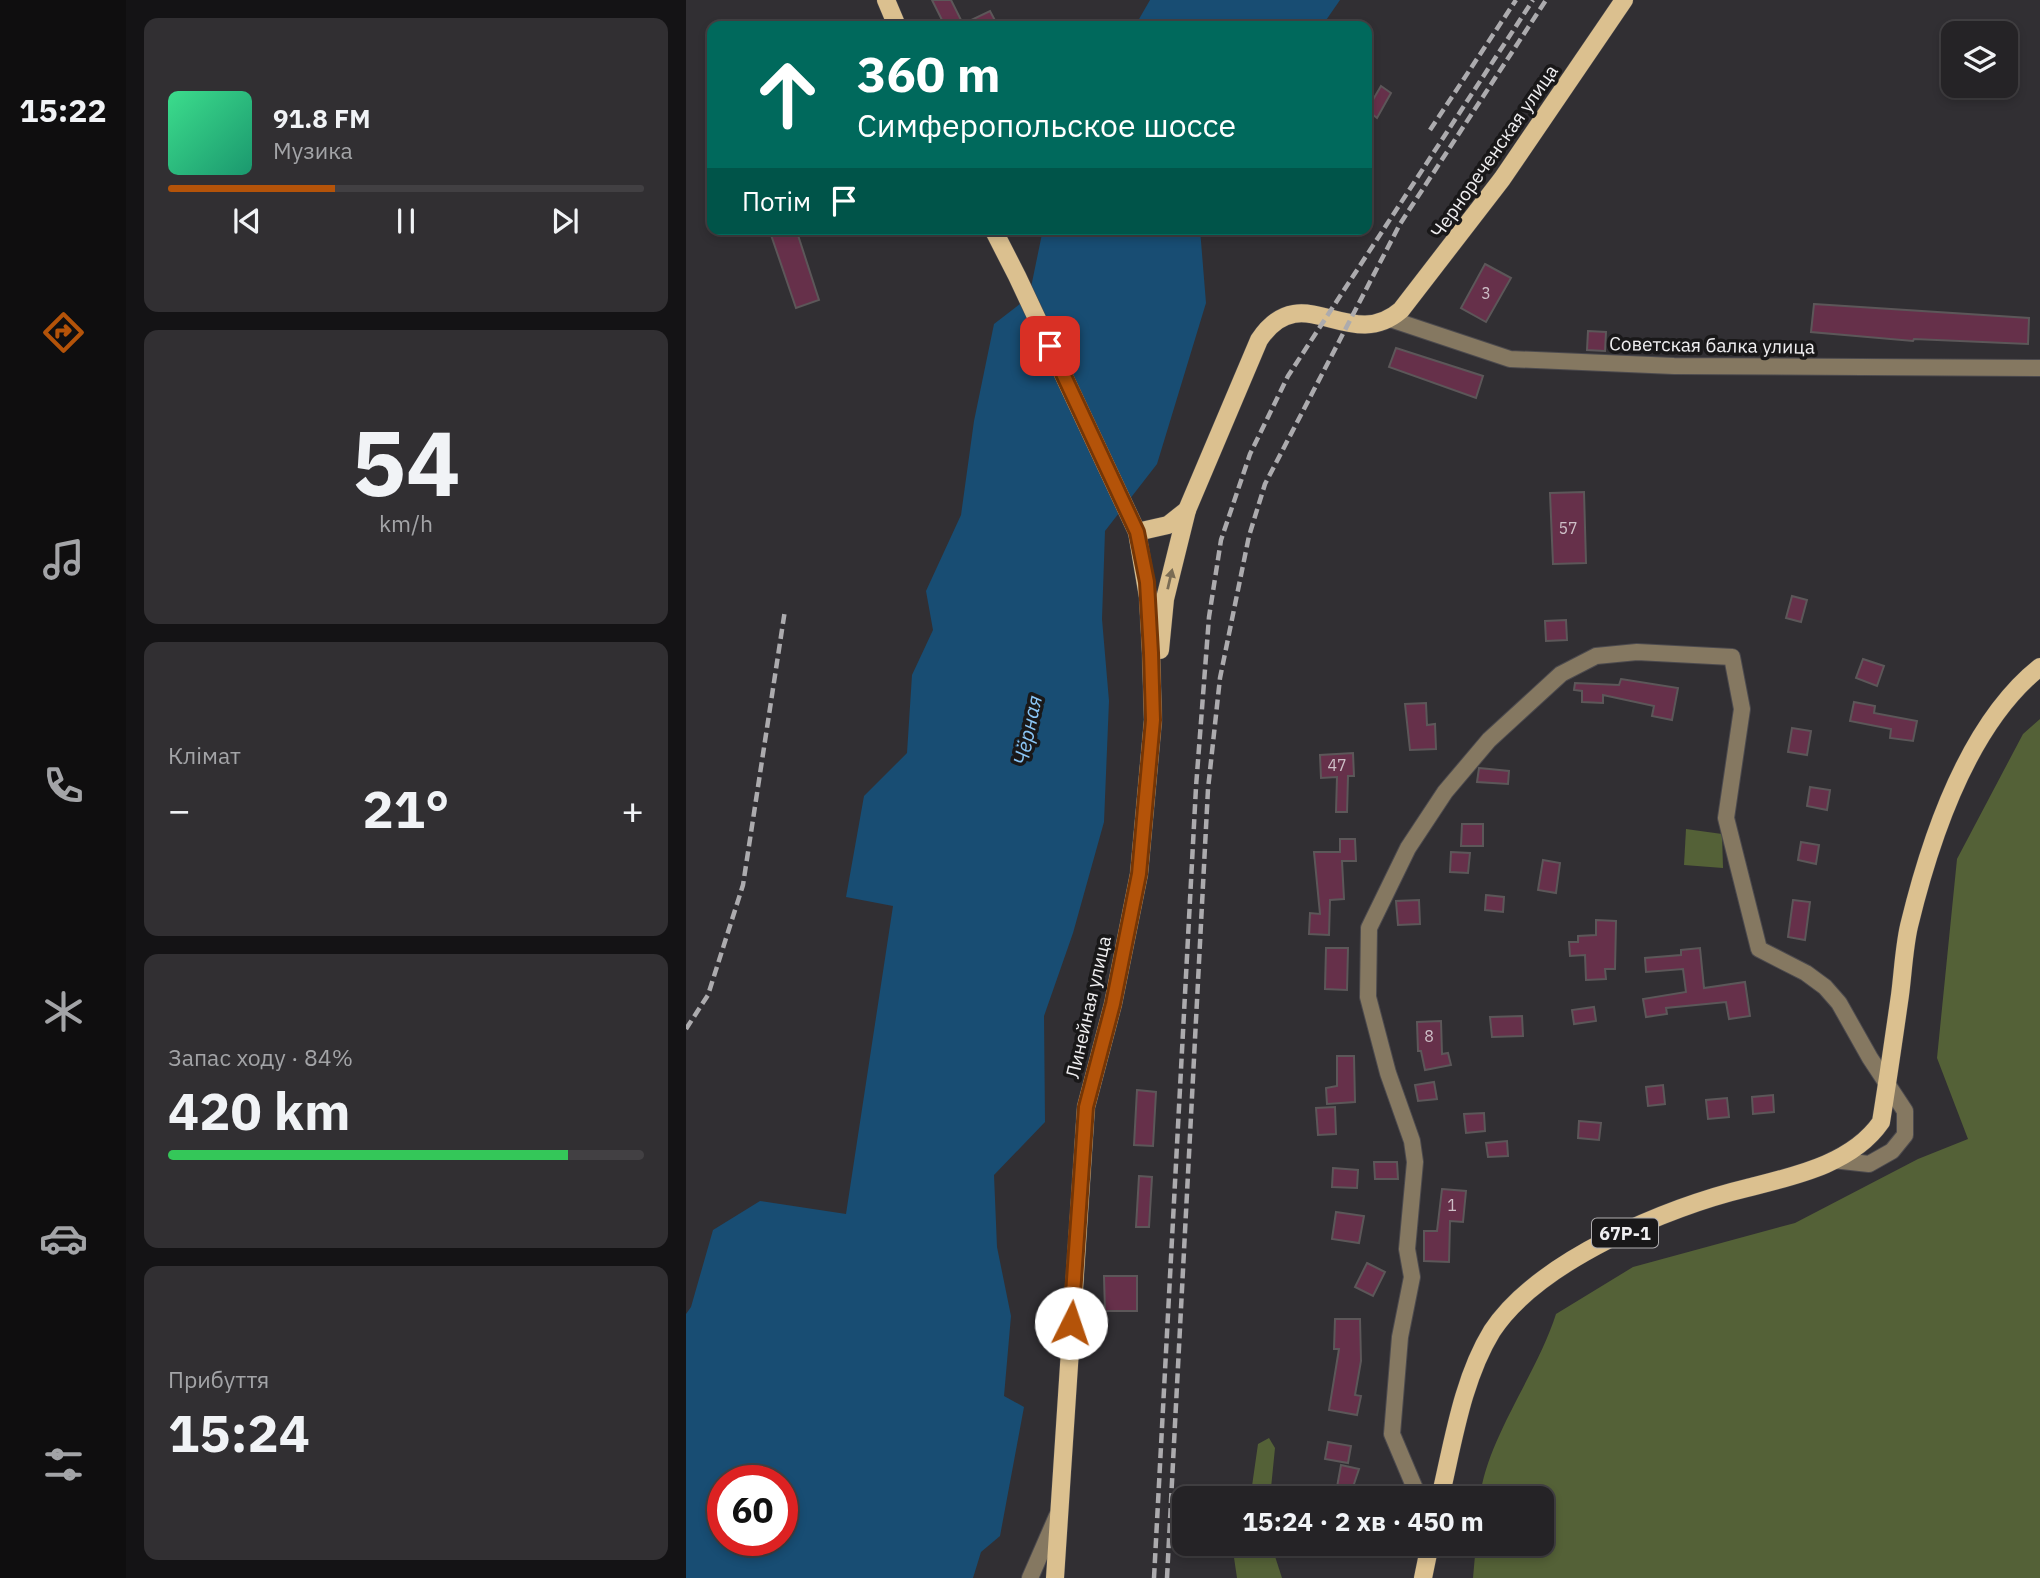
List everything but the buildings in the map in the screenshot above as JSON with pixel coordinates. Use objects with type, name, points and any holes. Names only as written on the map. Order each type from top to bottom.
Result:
[{"type":"main road","points":[[886,0],[895,21]]},
{"type":"main road","name":"Чернореченская улица","points":[[1390,319],[1421,287],[1486,201],[1624,0]]},
{"type":"main road","name":"Линейная улица","points":[[996,235],[1137,532],[1148,597],[1153,720],[1139,874],[1113,1004],[1086,1107],[1055,1578]]},
{"type":"main road","points":[[1153,720],[1165,599],[1188,510],[1259,340],[1283,314],[1303,311],[1361,326],[1390,319]]},
{"type":"main road","points":[[1137,532],[1168,525],[1188,510]]},
{"type":"main road","name":"67Р-1","points":[[1443,1486],[1460,1413],[1476,1366],[1493,1331],[1524,1296],[1572,1259],[1618,1236],[1672,1213],[1742,1189],[1788,1178],[1854,1150],[1870,1138],[1881,1122],[1909,927],[1939,825],[1976,747],[1995,716],[2021,682],[2040,667]]},
{"type":"main road","points":[[1423,1578],[1428,1556]]},
{"type":"street","name":"Советская балка улица","points":[[1390,319],[1510,359],[1662,366],[2040,368]]},
{"type":"street","points":[[1414,1486],[1392,1434],[1400,1337],[1412,1277],[1407,1249],[1415,1162],[1412,1141],[1388,1073],[1368,997],[1369,928],[1408,848],[1445,792],[1489,740],[1561,674],[1596,656],[1637,652],[1732,657],[1742,709],[1726,818],[1759,949],[1806,973],[1825,987],[1839,1003],[1905,1111],[1905,1135],[1900,1144],[1868,1164],[1833,1160]]},
{"type":"street","points":[[1030,1578],[1058,1513]]},
{"type":"green space","points":[[2040,719],[2040,1578],[1473,1578],[1475,1556],[1554,1556],[1554,1486],[1482,1486],[1492,1453],[1548,1337],[1556,1314],[1633,1267],[1795,1223],[1918,1159],[1968,1139],[1937,1058],[1957,859],[2023,734]]},
{"type":"green space","points":[[1686,829],[1722,834],[1723,868],[1684,865]]},
{"type":"green space","points":[[1269,1438],[1275,1448],[1271,1486],[1252,1486],[1258,1444]]},
{"type":"green space","points":[[1234,1556],[1275,1556],[1282,1578],[1237,1578]]},
{"type":"water","points":[[1150,0],[1340,0],[1325,21],[1138,21]]},
{"type":"water","name":"Чёрная","points":[[1042,235],[1200,235],[1206,303],[1157,464],[1105,531],[1102,619],[1109,701],[1104,822],[1073,933],[1044,1016],[1045,1122],[994,1175],[997,1247],[1011,1316],[1004,1396],[1024,1407],[1000,1536],[981,1552],[973,1578],[686,1578],[686,1314],[691,1307],[713,1230],[760,1201],[846,1214],[893,906],[846,897],[864,796],[907,753],[912,675],[933,630],[926,591],[961,515],[974,421],[994,324],[1029,297]]},
{"type":"railway","points":[[1430,130],[1516,0]]},
{"type":"railway","points":[[1154,1578],[1196,787],[1209,617],[1221,540],[1250,454],[1288,376],[1533,0]]},
{"type":"railway","points":[[1167,1578],[1208,789],[1220,678],[1249,536],[1265,484],[1400,224],[1546,0]]},
{"type":"railway","points":[[686,1029],[708,995],[743,885],[785,610]]},
{"type":"route","points":[[1050,346],[1137,532],[1147,582],[1153,720],[1139,874],[1113,1004],[1086,1107],[1071,1323]]}]
